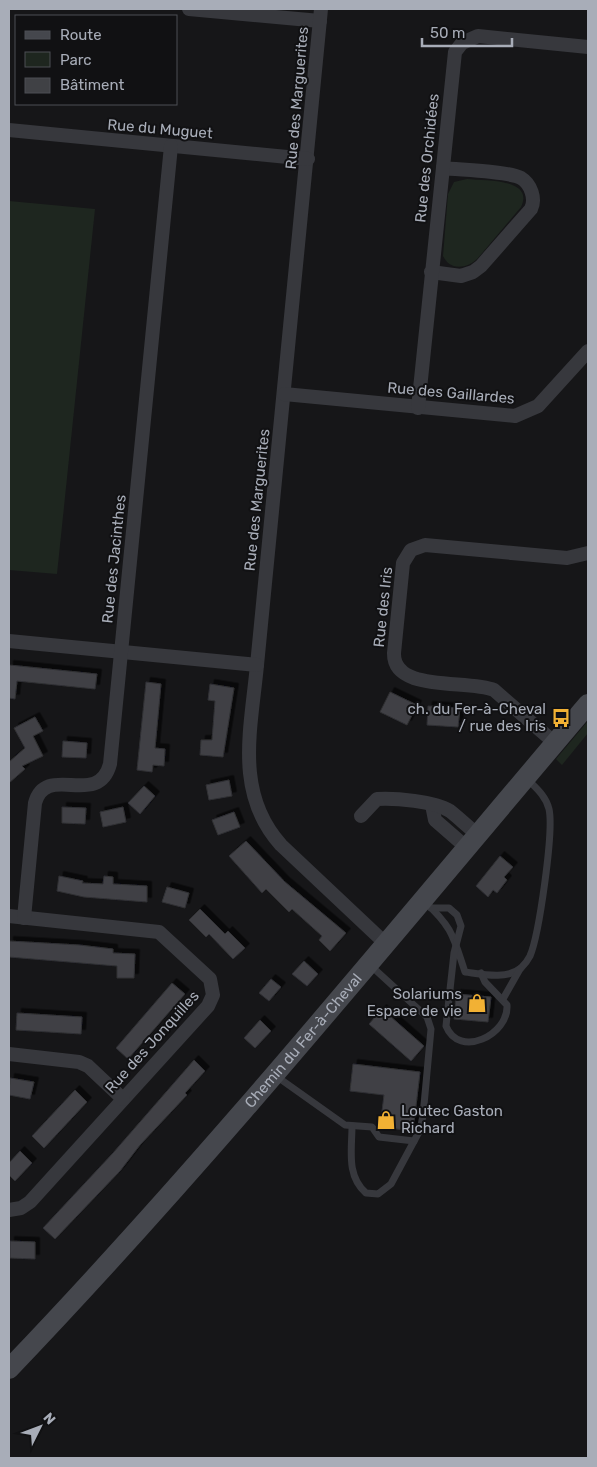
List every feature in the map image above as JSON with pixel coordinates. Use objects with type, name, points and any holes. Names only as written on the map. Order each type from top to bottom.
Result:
[{"type":"street","points":[[190,9],[320,15]]},
{"type":"street","name":"Rue des Marguerites","points":[[320,15],[308,159],[248,769],[253,796],[259,813],[269,831],[281,845],[385,943]]},
{"type":"street","name":"Rue des Orchidées","points":[[418,408],[454,57],[462,43],[478,36],[588,47]]},
{"type":"street","name":"Rue du Muguet","points":[[9,130],[308,159]]},
{"type":"street","name":"Rue des Jacinthes","points":[[24,918],[36,799],[48,786],[93,785],[105,776],[110,764],[171,146]]},
{"type":"street","points":[[431,272],[461,276],[477,270],[530,209],[533,201],[530,188],[518,176],[443,168]]},
{"type":"street","name":"Rue des Gaillardes","points":[[284,394],[509,417],[520,416],[545,401],[588,352]]},
{"type":"street","name":"Rue des Iris","points":[[555,743],[494,690],[482,686],[415,680],[400,670],[394,653],[404,563],[410,550],[425,545],[567,558],[578,557],[588,553]]},
{"type":"street","points":[[9,641],[257,665]]},
{"type":"street","name":"Chemin du Fer-à-Cheval","points":[[9,1369],[90,1284],[274,1074],[385,943],[426,903],[471,841],[588,704]]},
{"type":"street","points":[[361,816],[378,799],[432,805],[451,812],[471,841]]},
{"type":"street","name":"Rue des Jonquilles","points":[[9,916],[158,932],[210,979],[213,995],[208,1006],[30,1202],[21,1208],[9,1210]]},
{"type":"street","points":[[9,1054],[82,1063],[88,1066],[123,1099]]},
{"type":"lane","points":[[503,999],[532,951],[548,852],[550,822],[544,798],[525,778]]},
{"type":"lane","points":[[426,903],[446,923],[465,972],[505,974],[521,968]]},
{"type":"lane","points":[[426,903],[453,911],[457,915],[461,926],[456,945],[446,1026],[448,1030],[464,1042],[471,1043],[487,1037],[504,1021],[507,1010],[503,999],[485,982],[481,974]]},
{"type":"lane","points":[[352,1126],[351,1167],[354,1177],[362,1190],[372,1195],[384,1192],[392,1184],[414,1141],[423,1116],[431,1041],[430,1022],[368,963]]},
{"type":"lane","points":[[274,1074],[345,1125],[372,1127],[379,1137],[414,1141]]},
{"type":"green space","points":[[467,179],[495,181],[515,186],[521,191],[523,198],[521,207],[478,258],[474,262],[459,267],[450,264],[443,256],[448,194],[454,182]]},
{"type":"green space","points":[[9,201],[95,209],[57,574],[9,570]]},
{"type":"green space","points":[[588,721],[588,733],[562,765],[556,759]]},
{"type":"building","points":[[9,665],[97,674],[95,689],[17,681],[15,699],[9,698]]},
{"type":"building","points":[[146,682],[161,684],[155,748],[165,749],[164,766],[153,765],[152,772],[137,770]]},
{"type":"building","points":[[210,684],[234,688],[223,757],[200,755],[201,740],[212,740],[215,701],[208,700]]},
{"type":"building","points":[[390,692],[417,705],[407,725],[380,712]]},
{"type":"building","points":[[428,706],[460,708],[458,727],[427,725]]},
{"type":"building","points":[[35,717],[43,731],[33,736],[43,756],[22,766],[25,769],[9,783],[9,762],[25,748],[14,728]]},
{"type":"building","points":[[63,741],[87,743],[86,758],[62,757]]},
{"type":"building","points":[[229,780],[232,796],[209,800],[206,785]]},
{"type":"building","points":[[144,786],[155,796],[140,814],[128,803]]},
{"type":"building","points":[[62,807],[86,808],[85,824],[62,823]]},
{"type":"building","points":[[123,807],[126,822],[103,827],[100,812]]},
{"type":"building","points":[[234,812],[240,827],[218,835],[212,820]]},
{"type":"building","points":[[246,841],[285,882],[346,933],[330,951],[319,940],[322,936],[292,909],[289,912],[266,889],[262,893],[229,856]]},
{"type":"building","points":[[500,856],[513,867],[504,877],[507,880],[497,893],[493,890],[488,897],[476,886]]},
{"type":"building","points":[[59,876],[83,881],[82,883],[103,884],[104,876],[113,877],[113,884],[147,886],[147,902],[84,897],[57,891]]},
{"type":"building","points":[[167,887],[189,893],[185,908],[162,902]]},
{"type":"building","points":[[200,909],[225,934],[228,931],[245,948],[233,959],[209,934],[206,937],[189,920]]},
{"type":"building","points":[[9,941],[79,945],[113,949],[113,953],[135,954],[134,978],[117,978],[117,966],[9,957]]},
{"type":"building","points":[[304,961],[318,974],[307,986],[292,974]]},
{"type":"building","points":[[271,979],[281,987],[269,1001],[259,993]]},
{"type":"building","points":[[172,983],[185,994],[128,1059],[116,1048]]},
{"type":"building","points":[[456,994],[491,997],[488,1022],[454,1019]]},
{"type":"building","points":[[382,1009],[424,1046],[411,1061],[369,1024]]},
{"type":"building","points":[[17,1013],[82,1017],[81,1034],[16,1030]]},
{"type":"building","points":[[260,1020],[271,1031],[255,1048],[244,1038]]},
{"type":"building","points":[[194,1060],[205,1071],[185,1093],[187,1095],[140,1145],[120,1171],[55,1239],[43,1228],[113,1153]]},
{"type":"building","points":[[353,1064],[420,1072],[413,1131],[380,1127],[384,1095],[350,1091]]},
{"type":"building","points":[[10,1078],[34,1082],[30,1099],[9,1095]]},
{"type":"building","points":[[75,1090],[87,1102],[44,1148],[32,1136]]},
{"type":"building","points":[[20,1151],[32,1163],[15,1181],[9,1175],[9,1163]]},
{"type":"building","points":[[10,1241],[35,1242],[35,1259],[10,1258]]},
{"type":"place","name":"ch. du Fer-à-Cheval / rue des Iris","points":[[561,718]]},
{"type":"place","name":"Solariums Espace de vie","points":[[477,1003]]},
{"type":"place","name":"Loutec Gaston Richard","points":[[386,1120]]}]
